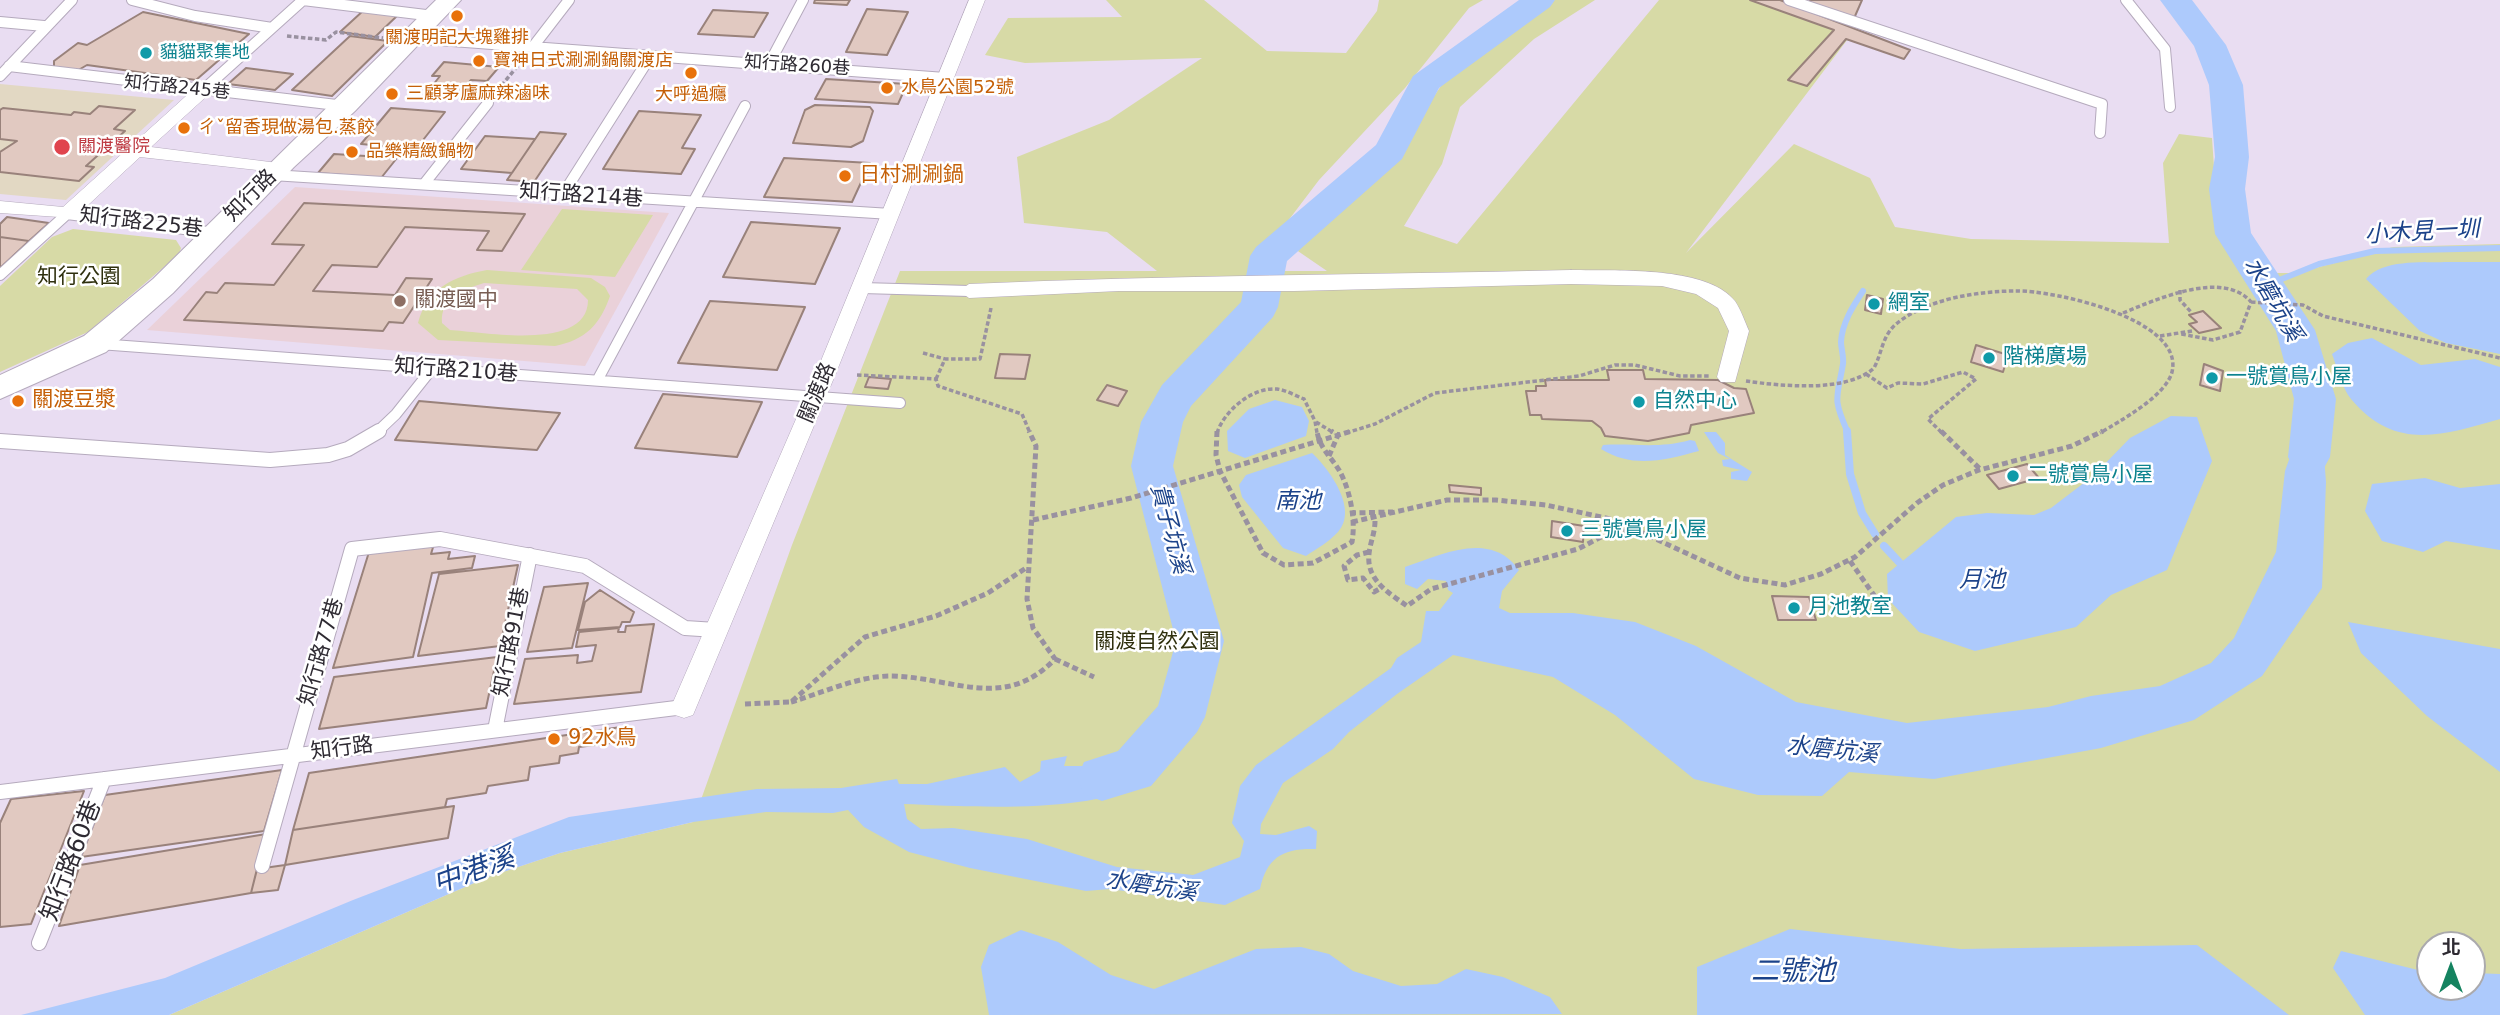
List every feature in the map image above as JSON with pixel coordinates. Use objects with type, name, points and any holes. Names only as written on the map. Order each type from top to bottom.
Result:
[{"type":"street","name":"關渡路","points":[[684,707],[862,288],[976,0]]},
{"type":"street","name":"知行路","points":[[0,388],[95,344],[163,286],[442,8]]},
{"type":"street","points":[[0,207],[67,214],[202,91]]},
{"type":"street","points":[[137,151],[275,172]]},
{"type":"street","points":[[969,291],[1571,277],[1662,279],[1702,289],[1726,304],[1739,331],[1728,377]]},
{"type":"lane","points":[[0,76],[44,26],[72,0]]},
{"type":"lane","points":[[132,0],[268,31]]},
{"type":"lane","points":[[202,91],[303,0],[442,8]]},
{"type":"lane","points":[[531,48],[569,0]]},
{"type":"lane","points":[[769,64],[803,0]]},
{"type":"lane","points":[[1789,0],[2102,104],[2100,133]]},
{"type":"lane","points":[[2126,0],[2165,49],[2170,107]]},
{"type":"lane","points":[[0,22],[44,26]]},
{"type":"lane","name":"知行路260巷","points":[[411,40],[945,78]]},
{"type":"lane","points":[[563,194],[650,57]]},
{"type":"lane","name":"知行路245巷","points":[[9,66],[346,106]]},
{"type":"lane","points":[[424,184],[488,103]]},
{"type":"lane","points":[[598,379],[745,106]]},
{"type":"lane","name":"知行路214巷","points":[[275,172],[691,203],[891,214]]},
{"type":"lane","points":[[0,275],[67,214]]},
{"type":"lane","name":"知行路225巷","points":[[67,214],[215,233]]},
{"type":"lane","points":[[862,288],[969,291]]},
{"type":"lane","name":"知行路210巷","points":[[95,344],[900,403]]},
{"type":"lane","points":[[0,441],[270,460],[312,458],[345,451],[372,439],[389,425],[431,369]]},
{"type":"lane","name":"知行路77巷","points":[[262,866],[352,549],[440,539],[530,555]]},
{"type":"lane","points":[[530,555],[585,566],[685,628],[716,630]]},
{"type":"lane","name":"知行路91巷","points":[[495,730],[530,555]]},
{"type":"lane","name":"知行路","points":[[0,792],[684,707]]},
{"type":"lane","name":"知行路60巷","points":[[39,943],[104,779]]},
{"type":"path","points":[[268,31],[326,40],[336,32],[411,40]]},
{"type":"path","points":[[488,103],[531,48]]},
{"type":"path","points":[[2123,313],[2180,290],[2218,289],[2245,295],[2251,302],[2303,305],[2323,316],[2500,358]]},
{"type":"path","points":[[923,353],[945,359],[980,359],[995,290]]},
{"type":"path","points":[[2180,290],[2180,300],[2191,312]]},
{"type":"path","points":[[1033,520],[1131,498],[1375,424],[1435,393],[1579,376],[1595,373],[1604,367],[1634,365],[1676,375],[1728,377],[1749,382],[1825,384],[1867,374],[1878,363],[1884,340],[1901,319],[1926,307],[1986,294],[2032,291],[2095,304],[2123,313],[2159,336],[2173,356],[2173,372],[2156,394],[2103,431],[2070,448],[1980,469],[1922,497],[1876,542],[1850,561],[1789,585],[1757,583],[1715,567],[1636,527],[1570,510],[1492,501],[1427,503],[1375,522],[1352,522]]},
{"type":"path","points":[[2180,334],[2213,341],[2240,332],[2251,302]]},
{"type":"path","points":[[2159,336],[2192,331]]},
{"type":"path","points":[[945,359],[936,379],[938,386],[1022,414],[1035,446],[1033,520],[1027,568],[1027,599],[1032,628],[1055,659],[1094,677]]},
{"type":"path","points":[[1867,374],[1887,388],[1898,383],[1923,384],[1963,372],[1976,379],[1928,419],[1980,469]]},
{"type":"path","points":[[857,375],[936,379]]},
{"type":"path","points":[[1276,389],[1304,399],[1315,421],[1319,441],[1340,472],[1349,497],[1352,542],[1337,553],[1313,563],[1284,565],[1262,553],[1220,471],[1216,455],[1217,431],[1226,415],[1246,398],[1276,389]]},
{"type":"path","points":[[1315,421],[1338,435]]},
{"type":"path","points":[[1329,456],[1338,435]]},
{"type":"path","points":[[1350,513],[1397,512]]},
{"type":"path","points":[[1375,522],[1376,537],[1369,552],[1369,565],[1381,588],[1408,606],[1431,589],[1578,549],[1601,537],[1636,527]]},
{"type":"path","points":[[1369,552],[1357,555],[1344,566],[1344,574],[1348,580],[1363,578],[1374,592],[1381,588]]},
{"type":"path","points":[[1850,561],[1876,598]]},
{"type":"path","points":[[792,702],[865,637],[936,616],[988,593],[1027,568]]},
{"type":"path","points":[[745,704],[792,702],[888,676],[980,690],[1027,682],[1046,673],[1055,659]]},
{"type":"shaded area","name":"關渡醫院","points":[[0,84],[174,100],[66,200],[0,194]]},
{"type":"shaded area","name":"關渡國中","points":[[295,187],[669,213],[585,366],[147,330]]},
{"type":"green space","name":"關渡自然公園","points":[[1106,0],[1204,0],[1267,51],[1346,53],[1377,11],[1379,0],[1483,0],[1469,8],[1405,88],[1319,180],[1250,271],[1327,271],[1292,247],[1401,144],[1443,83],[1530,11],[1549,0],[1595,0],[1534,39],[1460,107],[1442,164],[1404,226],[1457,244],[1659,0],[1776,0],[1857,27],[1686,253],[1794,144],[1870,178],[1895,227],[1971,239],[2169,243],[2163,163],[2179,134],[2212,138],[2218,225],[2246,273],[2297,273],[2393,247],[2500,244],[2500,1015],[169,1015],[488,877],[560,853],[693,822],[792,545],[900,271],[1157,271],[1107,232],[1024,223],[1017,157],[1109,120],[1202,58],[1025,63],[985,55],[1008,18],[1122,17]]},
{"type":"green space","points":[[562,209],[653,215],[615,277],[521,270]]},
{"type":"green space","name":"知行公園","points":[[73,229],[176,240],[181,248],[179,254],[88,332],[0,372],[0,286],[52,237]]},
{"type":"green space","points":[[487,270],[591,278],[605,287],[610,296],[590,330],[575,340],[555,346],[438,340],[418,323],[422,311],[435,292],[453,280]],"holes":[[[484,283],[577,289],[588,300],[583,316],[571,327],[553,333],[509,335],[450,330],[442,323],[442,314],[449,300],[461,291]]]},
{"type":"water","points":[[2500,262],[2500,354],[2446,343],[2420,331],[2366,279],[2392,265]]},
{"type":"water","points":[[2372,338],[2421,365],[2475,359],[2500,367],[2500,419],[2439,434],[2402,433],[2385,427],[2368,416],[2351,399],[2332,354],[2348,343]]},
{"type":"water","name":"中港溪","points":[[2315,399],[2321,416],[2326,482],[2322,588],[2262,676],[2194,720],[2101,748],[1934,779],[1849,772],[1822,796],[1758,795],[1694,779],[1615,715],[1553,677],[1453,655],[1397,694],[1349,732],[1333,749],[1283,783],[1261,824],[1260,834],[1276,835],[1309,826],[1317,831],[1316,849],[1294,850],[1278,857],[1267,869],[1260,889],[1225,905],[1110,889],[1086,891],[970,868],[909,852],[864,827],[848,810],[833,813],[766,812],[693,822],[560,853],[488,877],[169,1015],[21,1015],[165,978],[353,900],[569,817],[757,789],[841,788],[897,779],[899,784],[927,784],[1005,767],[1020,782],[1040,771],[1041,761],[1067,756],[1064,766],[1105,766],[1124,754],[1153,749],[1143,780],[1118,793],[1091,800],[1026,806],[904,804],[907,819],[921,829],[953,828],[1027,839],[1117,867],[1193,875],[1240,857],[1244,841],[1232,823],[1240,786],[1256,765],[1391,668],[1397,658],[1421,642],[1426,611],[1439,611],[1453,593],[1448,590],[1446,581],[1428,579],[1417,589],[1405,584],[1405,567],[1434,556],[1465,549],[1495,551],[1508,558],[1519,570],[1502,591],[1499,608],[1510,613],[1573,613],[1635,622],[1696,646],[1796,702],[1907,723],[2048,707],[2091,696],[2160,686],[2211,663],[2234,638],[2276,552],[2285,471],[2306,412]]},
{"type":"water","points":[[1275,400],[1302,407],[1309,421],[1306,436],[1245,458],[1228,451],[1227,431],[1249,409]]},
{"type":"water","name":"月池","points":[[2171,416],[2197,417],[2212,461],[2167,570],[2111,595],[2076,627],[1975,651],[1919,632],[1888,599],[1887,574],[1956,517],[1987,513],[2034,515],[2051,508],[2093,476],[2130,438]]},
{"type":"water","points":[[1704,432],[1716,432],[1725,443],[1725,455],[1752,472],[1747,481],[1731,479],[1731,472],[1741,470],[1723,466],[1722,460],[1730,459],[1718,453]]},
{"type":"water","points":[[1695,441],[1699,451],[1649,461],[1625,459],[1601,449],[1603,445],[1657,445]]},
{"type":"water","name":"南池","points":[[1312,453],[1333,479],[1345,512],[1344,523],[1338,532],[1306,556],[1283,548],[1242,497],[1239,485],[1246,475]]},
{"type":"water","points":[[2425,478],[2460,488],[2500,484],[2500,550],[2446,541],[2423,552],[2382,541],[2365,511],[2372,484]]},
{"type":"water","points":[[2348,622],[2500,649],[2500,772],[2427,716],[2361,653]]},
{"type":"water","name":"二號池","points":[[1790,929],[1961,949],[2197,945],[2289,1015],[1697,1015],[1697,967]]},
{"type":"water","points":[[1021,930],[1058,942],[1111,975],[1154,989],[1256,949],[1301,947],[1329,954],[1353,971],[1401,986],[1437,984],[1466,969],[1503,977],[1550,997],[1562,1014],[989,1015],[981,967],[989,945]]},
{"type":"water","points":[[2341,951],[2416,970],[2416,1001],[2486,1001],[2486,974],[2500,974],[2500,1015],[2365,1015],[2333,968]]},
{"type":"building","points":[[815,0],[850,0],[847,5],[814,3]]},
{"type":"building","points":[[1750,0],[1780,0],[1910,50],[1904,59],[1846,39],[1807,86],[1788,80],[1834,30]]},
{"type":"building","points":[[1810,0],[1862,0],[1852,23],[1808,6]]},
{"type":"building","points":[[867,9],[908,12],[887,55],[846,52]]},
{"type":"building","points":[[364,10],[399,14],[375,37],[340,32]]},
{"type":"building","points":[[713,10],[768,13],[754,37],[698,34]]},
{"type":"building","name":"貓貓聚集地","points":[[143,12],[249,34],[196,80],[87,65],[75,72],[54,67],[54,61],[78,43],[87,45]]},
{"type":"building","points":[[350,36],[388,41],[332,96],[292,90]]},
{"type":"building","points":[[444,62],[499,67],[487,81],[471,80],[460,92],[429,90],[440,76],[432,76]]},
{"type":"building","points":[[246,68],[293,74],[275,90],[228,84]]},
{"type":"building","points":[[826,79],[907,84],[898,104],[815,99]]},
{"type":"building","points":[[815,105],[870,107],[873,111],[863,141],[851,147],[793,143],[805,110]]},
{"type":"building","points":[[99,106],[135,110],[114,129],[125,131],[86,166],[94,167],[79,181],[0,172],[0,152],[17,141],[0,139],[0,110],[3,108],[71,115],[74,112],[90,114]]},
{"type":"building","points":[[391,108],[445,112],[416,149],[361,144]]},
{"type":"building","points":[[639,111],[701,115],[682,148],[695,149],[681,174],[603,169]]},
{"type":"building","points":[[540,132],[566,134],[534,182],[507,180]]},
{"type":"building","points":[[485,136],[535,139],[512,173],[461,169]]},
{"type":"building","points":[[334,154],[397,158],[381,178],[318,173]]},
{"type":"building","points":[[784,158],[870,163],[852,202],[764,197]]},
{"type":"building","points":[[304,203],[525,214],[502,251],[477,250],[489,231],[405,227],[377,267],[332,265],[313,291],[395,295],[406,278],[432,279],[403,323],[389,322],[383,331],[184,320],[206,292],[217,293],[225,283],[274,285],[304,245],[272,244]]},
{"type":"building","points":[[7,217],[49,223],[29,241],[0,237],[0,224]]},
{"type":"building","points":[[751,222],[840,228],[815,284],[723,277]]},
{"type":"building","points":[[0,237],[29,241],[0,268]]},
{"type":"building","name":"網室","points":[[1867,295],[1883,299],[1881,314],[1865,310]]},
{"type":"building","points":[[710,301],[805,307],[777,370],[678,363]]},
{"type":"building","points":[[2203,311],[2221,328],[2199,333],[2189,324],[2197,322],[2189,315]]},
{"type":"building","name":"階梯廣場","points":[[1976,345],[2008,355],[2003,372],[1971,362]]},
{"type":"building","points":[[1000,354],[1030,355],[1025,379],[995,378]]},
{"type":"building","name":"一號賞鳥小屋","points":[[2204,364],[2223,371],[2220,391],[2200,385]]},
{"type":"building","name":"自然中心","points":[[1607,370],[1643,370],[1645,379],[1718,380],[1734,388],[1746,389],[1754,413],[1691,425],[1689,433],[1648,441],[1605,436],[1601,428],[1592,421],[1542,419],[1541,415],[1530,415],[1526,391],[1536,391],[1536,386],[1546,386],[1545,380],[1609,380]]},
{"type":"building","points":[[869,377],[891,379],[888,389],[865,387]]},
{"type":"building","points":[[1107,385],[1127,391],[1118,406],[1097,400]]},
{"type":"building","points":[[663,394],[762,402],[737,457],[635,448]]},
{"type":"building","points":[[419,401],[560,413],[537,450],[395,440]]},
{"type":"building","name":"二號賞鳥小屋","points":[[2027,464],[2039,478],[1999,489],[1987,475]]},
{"type":"building","points":[[1449,485],[1481,488],[1481,495],[1450,492]]},
{"type":"building","name":"三號賞鳥小屋","points":[[1552,521],[1584,526],[1583,542],[1551,537]]},
{"type":"building","points":[[434,544],[431,554],[450,552],[448,559],[475,556],[472,568],[432,573],[413,657],[333,668],[369,552]]},
{"type":"building","points":[[518,565],[500,646],[418,656],[439,574]]},
{"type":"building","points":[[588,583],[572,648],[527,652],[544,587]]},
{"type":"building","points":[[600,590],[634,612],[630,622],[622,622],[620,627],[578,630],[585,602]]},
{"type":"building","name":"月池教室","points":[[1772,596],[1809,597],[1816,620],[1778,620]]},
{"type":"building","points":[[654,624],[641,692],[514,704],[525,659],[578,655],[577,663],[592,661],[596,645],[576,647],[579,632],[619,628],[618,632],[625,632],[626,626]]},
{"type":"building","points":[[497,657],[486,708],[319,729],[334,677]]},
{"type":"building","points":[[621,727],[619,742],[579,747],[578,753],[560,756],[559,763],[530,767],[528,780],[488,786],[486,793],[447,799],[445,807],[293,830],[309,773]]},
{"type":"building","points":[[282,770],[264,831],[81,857],[105,795]]},
{"type":"building","points":[[84,791],[31,924],[0,927],[0,823],[11,799]]},
{"type":"building","points":[[454,806],[448,838],[285,865],[293,830]]},
{"type":"building","points":[[266,834],[251,893],[59,926],[80,865]]},
{"type":"building","points":[[285,865],[278,890],[251,893],[257,869]]},
{"type":"waterway","name":"貴子坑溪","points":[[1102,778],[1133,770],[1180,717],[1200,641],[1152,466],[1162,422],[1176,396],[1259,307],[1269,256],[1390,151],[1425,83],[1539,0]]},
{"type":"waterway","name":"水磨坑溪","points":[[2176,0],[2210,45],[2226,85],[2232,157],[2227,189],[2233,234],[2295,330],[2315,399],[2309,457]]},
{"type":"waterway","name":"小木見一圳","points":[[2267,285],[2319,264],[2375,251],[2500,248]]},
{"type":"waterway","points":[[1848,433],[1837,398],[1843,361],[1841,342],[1846,321],[1863,291]]},
{"type":"waterway","points":[[1847,431],[1850,474],[1862,513],[1875,534]]},
{"type":"waterway","points":[[1884,546],[1899,562]]},
{"type":"place","name":"關渡明記大塊雞排","points":[[457,16]]},
{"type":"place","name":"貓貓聚集地","points":[[146,53]]},
{"type":"place","name":"寶神日式涮涮鍋關渡店","points":[[479,61]]},
{"type":"place","name":"大呼過癮","points":[[691,73]]},
{"type":"place","name":"水鳥公園52號","points":[[887,88]]},
{"type":"place","name":"三顧茅廬麻辣滷味","points":[[392,94]]},
{"type":"place","name":"ㄔˇ留香現做湯包.蒸餃","points":[[184,128]]},
{"type":"place","name":"關渡醫院","points":[[62,147]]},
{"type":"place","name":"品樂精緻鍋物","points":[[352,152]]},
{"type":"place","name":"日村涮涮鍋","points":[[845,176]]},
{"type":"place","name":"關渡國中","points":[[400,301]]},
{"type":"place","name":"網室","points":[[1874,304]]},
{"type":"place","name":"階梯廣場","points":[[1989,358]]},
{"type":"place","name":"一號賞鳥小屋","points":[[2212,378]]},
{"type":"place","name":"關渡豆漿","points":[[18,401]]},
{"type":"place","name":"自然中心","points":[[1639,402]]},
{"type":"place","name":"二號賞鳥小屋","points":[[2013,476]]},
{"type":"place","name":"三號賞鳥小屋","points":[[1567,531]]},
{"type":"place","name":"月池教室","points":[[1794,608]]},
{"type":"place","name":"92水鳥","points":[[554,739]]}]
